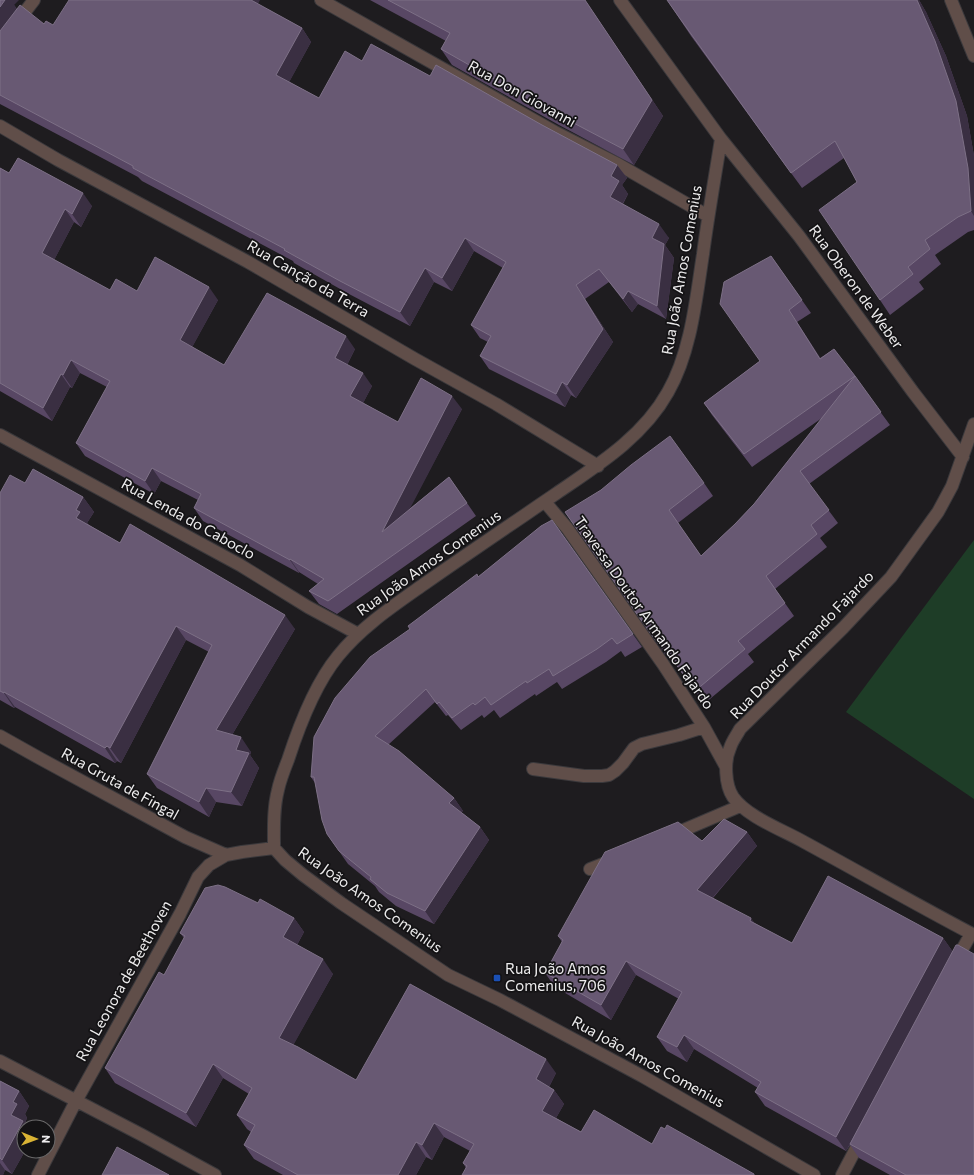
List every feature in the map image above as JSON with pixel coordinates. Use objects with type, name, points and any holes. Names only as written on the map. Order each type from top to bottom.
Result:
[{"type":"street","points":[[0,41],[5,38],[34,0]]},
{"type":"street","name":"Rua Don Giovanni","points":[[321,0],[555,132],[616,163],[708,216]]},
{"type":"street","points":[[620,0],[721,139]]},
{"type":"street","points":[[951,0],[974,56]]},
{"type":"street","name":"Rua Canção da Terra","points":[[0,126],[58,160],[248,262],[415,360],[496,404],[598,466]]},
{"type":"street","name":"Rua João Amos Comenius","points":[[721,139],[690,333],[681,364],[668,392],[648,422],[598,466],[392,606],[358,634],[337,656],[317,688],[296,735],[278,790],[274,818],[274,848],[285,860],[303,875],[341,903],[448,975],[500,1000],[642,1076],[814,1175]]},
{"type":"street","name":"Rua Oberon de Weber","points":[[721,139],[799,236],[908,386],[963,457]]},
{"type":"street","name":"Rua Doutor Armando Fajardo","points":[[972,934],[758,818],[740,806],[732,796],[728,785],[726,767],[729,748],[740,729],[844,628],[891,577],[938,512],[952,486],[974,424]]},
{"type":"street","name":"Rua Lenda do Caboclo","points":[[0,434],[240,565],[308,607],[358,634]]},
{"type":"street","name":"Travessa Doutor Armando Fajardo","points":[[544,502],[567,528],[644,635],[704,727],[726,767]]},
{"type":"street","points":[[534,769],[584,776],[609,775],[619,767],[634,748],[642,744],[704,727]]},
{"type":"street","name":"Rua Gruta de Fingal","points":[[0,736],[185,837],[226,855]]},
{"type":"street","points":[[661,839],[740,806]]},
{"type":"street","name":"Rua Leonora de Beethoven","points":[[38,1175],[76,1101],[180,914],[198,878],[210,866],[226,855],[274,848]]},
{"type":"street","points":[[590,869],[626,854]]},
{"type":"street","points":[[948,975],[972,934]]},
{"type":"street","points":[[0,1060],[215,1175]]},
{"type":"street","points":[[842,1175],[868,1127]]},
{"type":"green space","points":[[974,540],[974,799],[846,712]]},
{"type":"building","points":[[0,0],[5,0],[0,7]]},
{"type":"building","points":[[69,0],[251,0],[302,28],[276,75],[319,98],[345,51],[362,61],[371,44],[430,76],[436,65],[542,125],[617,165],[611,176],[619,181],[610,197],[659,224],[652,238],[664,244],[657,306],[628,291],[623,299],[599,269],[576,285],[603,329],[567,385],[562,382],[556,394],[480,356],[491,336],[471,325],[506,262],[465,238],[442,278],[425,268],[400,312],[340,281],[284,250],[285,249],[0,95],[0,31],[20,5],[44,24],[46,21],[53,25]]},
{"type":"building","points":[[388,0],[585,0],[652,100],[623,149],[547,109],[441,49],[450,33]]},
{"type":"building","points":[[667,0],[917,0],[935,41],[956,101],[968,168],[971,211],[958,217],[925,240],[930,249],[908,267],[913,274],[880,300],[819,210],[857,182],[835,141],[791,173]]},
{"type":"building","points":[[18,158],[83,193],[72,214],[65,209],[42,253],[110,290],[116,279],[137,291],[155,257],[209,287],[180,340],[224,365],[267,293],[346,336],[335,358],[363,373],[350,396],[398,422],[421,378],[452,396],[382,532],[449,477],[467,503],[328,601],[309,591],[324,579],[290,559],[194,508],[201,494],[152,468],[145,481],[76,443],[110,381],[71,360],[63,375],[61,374],[43,408],[0,383],[0,168],[9,173]]},
{"type":"building","points":[[771,256],[802,300],[789,310],[820,359],[834,349],[855,376],[744,454],[704,403],[760,361],[720,304],[724,282]]},
{"type":"building","points":[[855,376],[881,412],[800,471],[829,510],[811,525],[817,534],[766,576],[785,603],[738,641],[745,649],[695,691],[661,643],[658,644],[565,512],[601,490],[670,436],[704,483],[669,510],[701,556],[754,504]]},
{"type":"building","points":[[33,469],[83,497],[76,510],[80,512],[76,518],[120,543],[130,524],[285,615],[216,730],[241,737],[236,750],[249,753],[231,792],[206,788],[199,802],[147,774],[212,645],[176,626],[110,748],[107,746],[105,748],[0,691],[0,493],[10,475],[25,483]]},
{"type":"building","points":[[552,520],[633,634],[617,644],[612,638],[553,676],[549,669],[527,683],[526,681],[491,705],[485,697],[475,705],[473,703],[452,718],[439,702],[437,704],[426,689],[375,736],[399,751],[454,798],[449,803],[480,827],[425,911],[387,893],[370,879],[371,877],[339,851],[327,834],[322,820],[314,777],[311,777],[314,737],[335,698],[370,657],[410,629],[408,626],[477,574],[478,577],[541,526]]},
{"type":"building","points":[[724,819],[747,832],[697,890],[751,918],[750,921],[792,943],[828,876],[943,938],[836,1137],[755,1092],[761,1082],[684,1035],[677,1047],[657,1037],[682,992],[626,961],[601,1005],[545,973],[563,940],[558,936],[605,852],[678,822],[702,841]]},
{"type":"building","points":[[218,885],[258,903],[260,899],[294,918],[283,937],[323,959],[279,1038],[356,1080],[410,984],[546,1059],[536,1079],[554,1090],[542,1111],[581,1132],[594,1110],[652,1144],[661,1127],[665,1129],[667,1125],[754,1175],[462,1175],[467,1166],[463,1163],[474,1144],[434,1123],[422,1145],[416,1142],[398,1175],[298,1175],[244,1145],[255,1125],[237,1115],[252,1088],[213,1064],[186,1113],[105,1068],[159,972],[164,975],[185,936],[180,933],[205,888]]},
{"type":"building","points":[[956,945],[974,954],[974,1175],[906,1175],[850,1144]]},
{"type":"building","points":[[0,1081],[19,1091],[13,1102],[17,1104],[11,1115],[19,1119],[16,1119],[16,1134],[2,1160],[0,1158]]},
{"type":"building","points":[[117,1147],[169,1175],[102,1175]]},
{"type":"place","name":"Rua João Amos Comenius, 706","points":[[497,978]]}]
